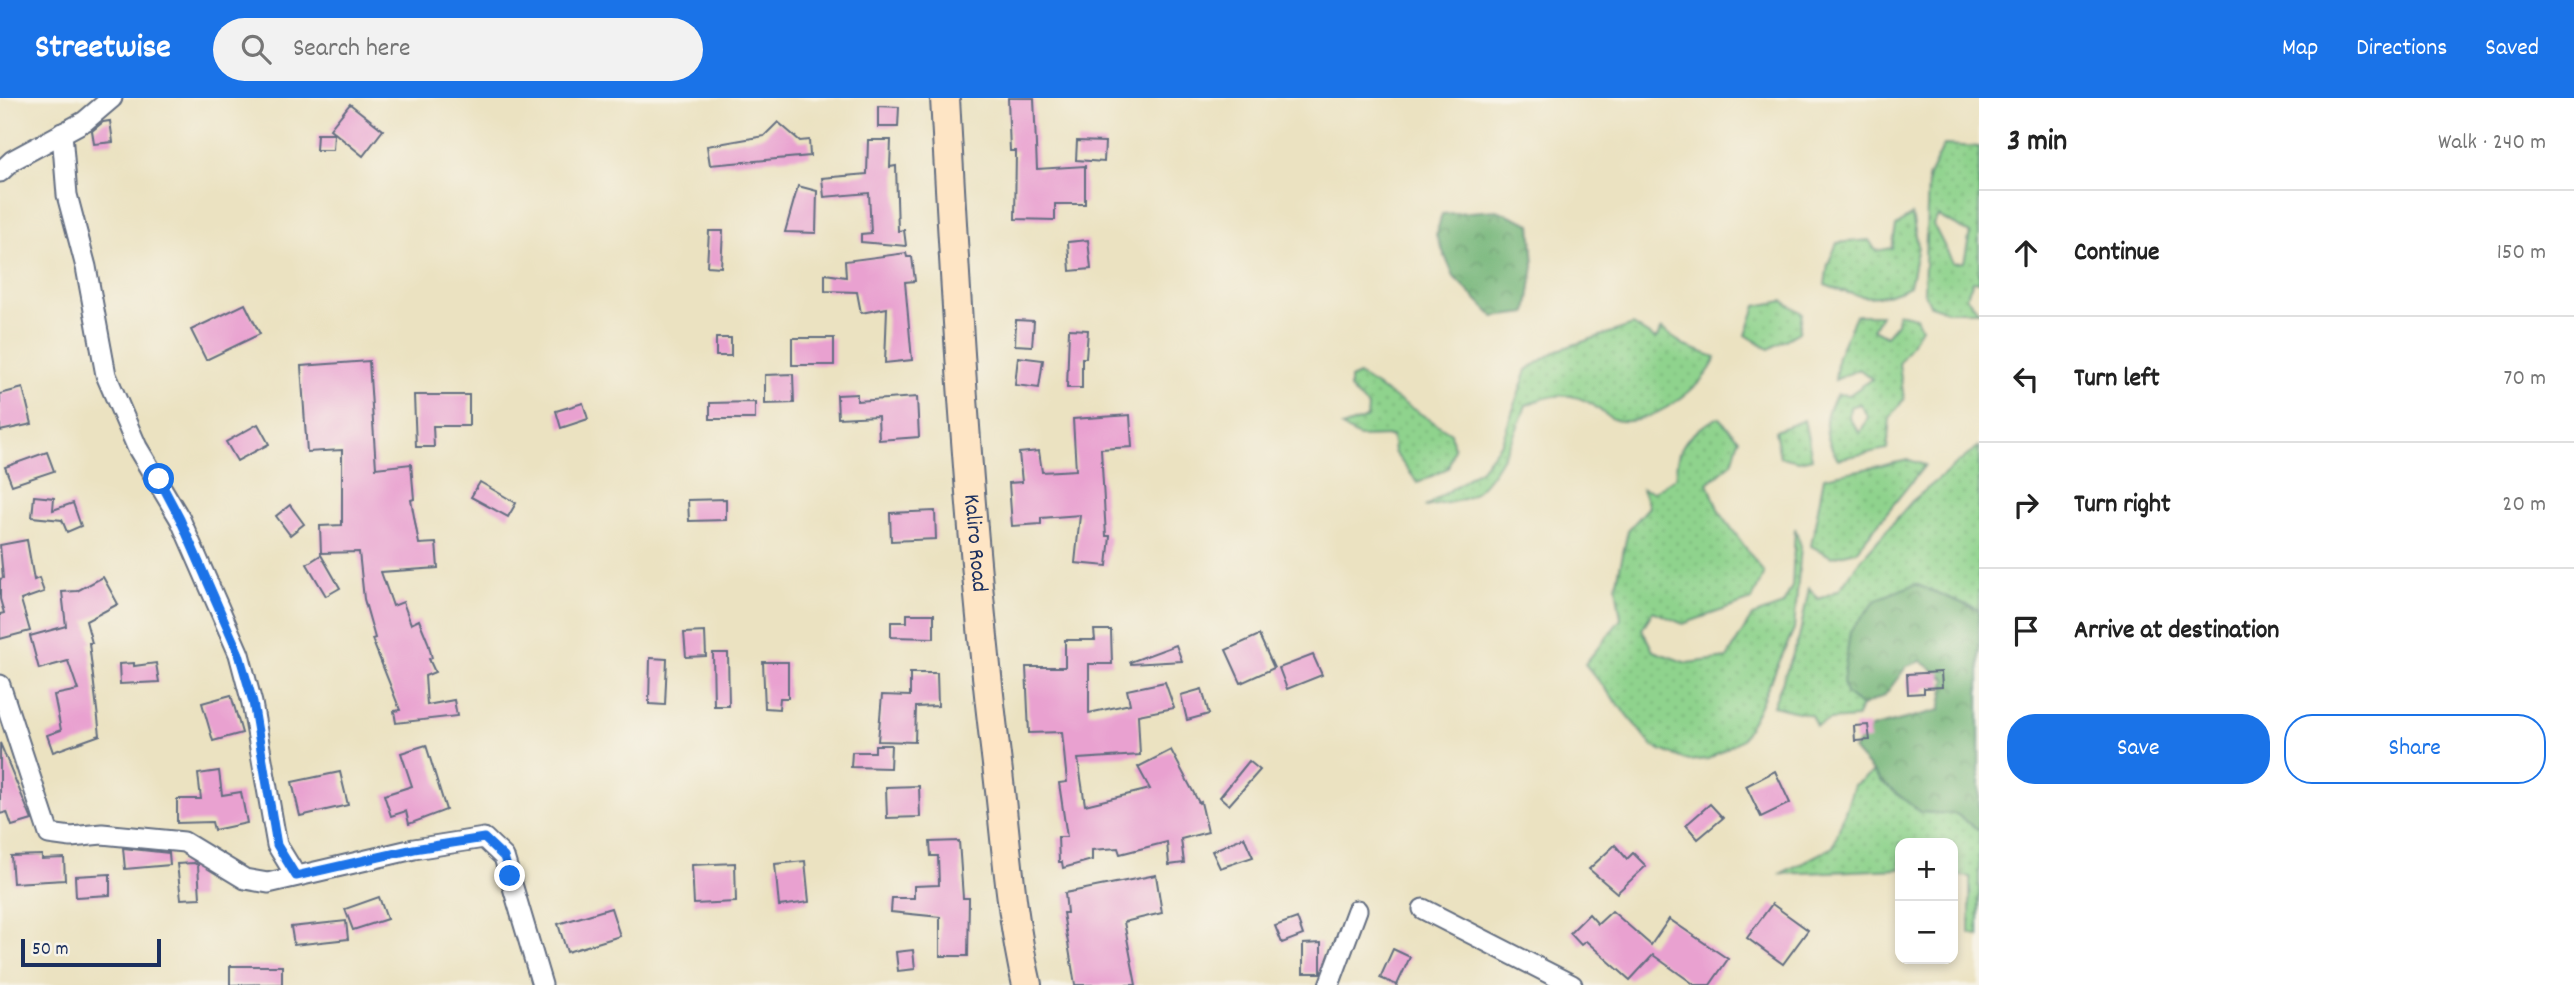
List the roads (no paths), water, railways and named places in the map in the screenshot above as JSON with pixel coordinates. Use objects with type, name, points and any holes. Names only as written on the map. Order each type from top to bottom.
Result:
[{"type":"main road","name":"Kaliro Road","points":[[945,98],[959,354],[982,644],[1008,876],[1027,985]]},
{"type":"street","points":[[0,172],[13,160],[85,121],[112,98]]},
{"type":"street","points":[[62,133],[66,195],[86,267],[106,374],[117,407],[137,447],[180,519],[239,654],[253,702],[277,845],[296,876]]},
{"type":"street","points":[[0,685],[49,834],[71,837],[102,834],[184,842],[245,879],[268,883],[414,849],[484,838],[504,857],[542,985]]},
{"type":"street","points":[[1423,909],[1572,985]]},
{"type":"street","points":[[1329,985],[1357,911]]}]
